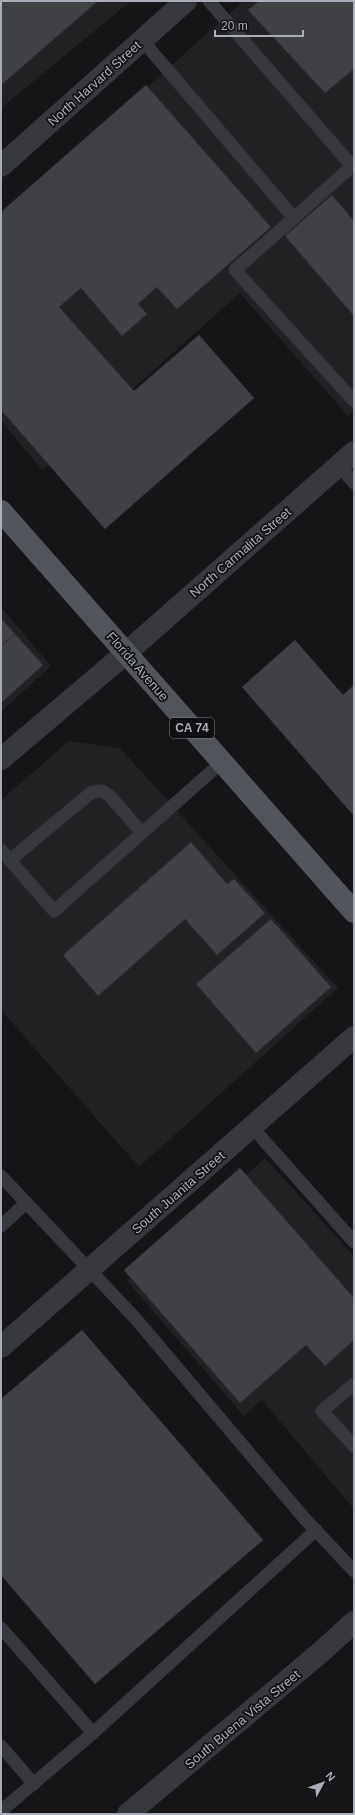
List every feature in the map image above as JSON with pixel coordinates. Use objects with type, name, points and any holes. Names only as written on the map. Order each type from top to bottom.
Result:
[{"type":"main road","name":"Florida Avenue","points":[[1,511],[354,912]]},
{"type":"street","name":"North Harvard Street","points":[[1,166],[186,1]]},
{"type":"street","name":"North Carmalita Street","points":[[1,759],[126,653],[346,458]]},
{"type":"street","name":"South Juanita Street","points":[[1,1347],[354,1037]]},
{"type":"street","name":"South Buena Vista Street","points":[[128,1814],[321,1652],[354,1622]]},
{"type":"lane","points":[[209,1],[354,166],[235,270],[354,401]]},
{"type":"lane","points":[[142,40],[294,218]]},
{"type":"lane","points":[[346,458],[354,483]]},
{"type":"lane","points":[[1,850],[54,911],[222,762]]},
{"type":"lane","points":[[10,860],[92,792],[102,791],[110,796],[142,833]]},
{"type":"lane","points":[[252,1127],[354,1242]]},
{"type":"lane","points":[[1,1176],[90,1268],[135,1318],[316,1530],[354,1571]]},
{"type":"lane","points":[[1,1226],[26,1203]]},
{"type":"lane","points":[[354,1384],[322,1411],[354,1446]]},
{"type":"lane","points":[[1,1811],[94,1733],[316,1530]]},
{"type":"lane","points":[[1,1628],[94,1733]]},
{"type":"lane","points":[[1,1746],[34,1784]]},
{"type":"shaded area","points":[[1,1],[131,1],[1,108]]},
{"type":"shaded area","points":[[243,1],[354,1],[354,410],[348,416],[240,293],[42,470],[1,421],[1,218]]},
{"type":"shaded area","points":[[1,607],[51,666],[1,712]]},
{"type":"shaded area","points":[[69,741],[120,748],[338,988],[139,1167],[1,1010],[1,800]]},
{"type":"shaded area","points":[[265,1158],[354,1256],[354,1509],[262,1400],[244,1416],[127,1281]]},
{"type":"building","points":[[1,1],[98,1],[1,85]]},
{"type":"building","points":[[259,1],[354,1],[354,69],[325,93],[248,10]]},
{"type":"building","points":[[146,85],[271,227],[177,309],[157,287],[138,304],[147,314],[122,336],[81,288],[59,307],[134,391],[199,335],[254,398],[105,529],[1,410],[1,212]]},
{"type":"building","points":[[332,195],[354,221],[354,316],[285,236]]},
{"type":"building","points":[[1,618],[15,634],[1,646]]},
{"type":"building","points":[[15,634],[43,665],[1,703],[1,646]]},
{"type":"building","points":[[295,640],[343,695],[354,685],[354,816],[242,687]]},
{"type":"building","points":[[191,842],[227,884],[234,879],[265,913],[217,955],[185,919],[98,996],[63,955]]},
{"type":"building","points":[[271,919],[331,987],[256,1053],[196,984]]},
{"type":"building","points":[[240,1168],[354,1298],[354,1340],[325,1366],[306,1345],[240,1403],[124,1270]]},
{"type":"building","points":[[82,1330],[263,1540],[95,1684],[1,1575],[1,1399]]}]
